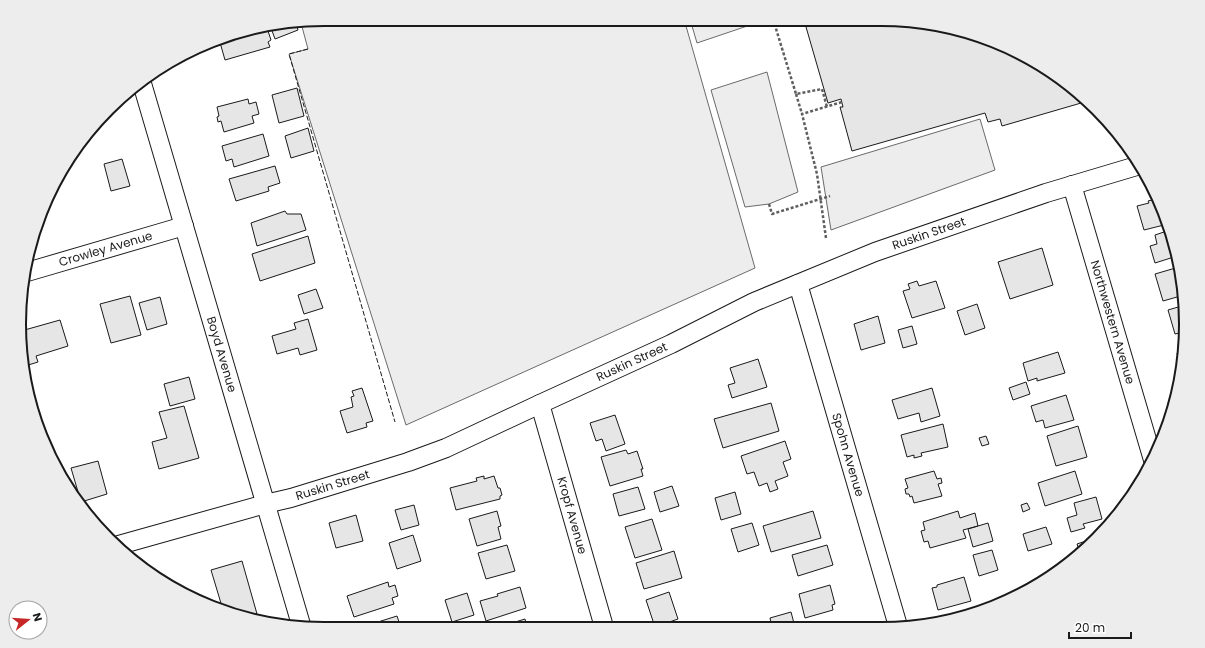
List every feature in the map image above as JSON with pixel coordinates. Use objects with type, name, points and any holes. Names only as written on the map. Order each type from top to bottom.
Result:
[{"type":"street","name":"Boyd Avenue","points":[[143,88],[300,620]]},
{"type":"street","name":"Ruskin Street","points":[[123,544],[291,498],[408,462],[446,448],[671,344],[754,302],[875,252],[1037,196],[1134,167]]},
{"type":"street","name":"Northwestern Avenue","points":[[1072,185],[1150,451]]},
{"type":"street","name":"Crowley Avenue","points":[[31,271],[184,226]]},
{"type":"street","name":"Spohn Avenue","points":[[798,284],[897,621]]},
{"type":"street","name":"Kropf Avenue","points":[[540,404],[603,622]]},
{"type":"path","points":[[775,26],[802,114],[817,174],[826,238]]},
{"type":"path","points":[[796,94],[822,88],[827,107]]},
{"type":"path","points":[[802,114],[842,102]]},
{"type":"path","points":[[769,204],[772,214],[830,196]]},
{"type":"shaded area","points":[[324,26],[686,26],[755,268],[406,425],[289,54],[308,49],[302,27]]},
{"type":"shaded area","points":[[692,26],[747,26],[697,43]]},
{"type":"shaded area","points":[[767,72],[798,192],[769,204],[745,207],[711,90]]},
{"type":"shaded area","points":[[980,119],[995,170],[831,230],[821,167]]},
{"type":"building","points":[[806,26],[900,27],[958,36],[995,49],[1030,66],[1047,76],[1081,103],[1002,126],[1000,119],[988,122],[985,113],[852,151],[840,107],[843,107],[841,99],[828,103]]},
{"type":"building","points":[[297,28],[298,30],[275,39],[272,31]]},
{"type":"building","points":[[268,32],[271,40],[268,42],[270,47],[225,60],[221,45],[247,36]]},
{"type":"building","points":[[297,88],[304,116],[279,123],[272,95]]},
{"type":"building","points":[[248,99],[249,104],[256,102],[259,114],[252,116],[254,123],[224,132],[221,121],[218,122],[217,117],[219,116],[217,107]]},
{"type":"building","points":[[308,128],[314,151],[291,158],[285,136]]},
{"type":"building","points":[[263,134],[269,156],[234,167],[232,159],[226,161],[222,146]]},
{"type":"building","points":[[122,159],[130,186],[111,191],[104,164]]},
{"type":"building","points":[[275,166],[280,183],[268,187],[269,191],[236,201],[229,179]]},
{"type":"building","points":[[1152,200],[1162,225],[1144,230],[1137,206],[1149,203],[1148,201]]},
{"type":"building","points":[[285,211],[287,214],[301,214],[306,230],[257,246],[251,223]]},
{"type":"building","points":[[1164,232],[1171,258],[1155,263],[1150,246],[1157,244],[1155,235]]},
{"type":"building","points":[[308,236],[315,263],[260,281],[252,254]]},
{"type":"building","points":[[1042,248],[1053,285],[1010,299],[998,262]]},
{"type":"building","points":[[1173,269],[1177,297],[1163,301],[1155,274]]},
{"type":"building","points":[[917,281],[919,286],[936,281],[945,308],[912,318],[903,291],[910,289],[908,284]]},
{"type":"building","points":[[316,289],[323,308],[304,314],[298,295]]},
{"type":"building","points":[[130,296],[141,335],[111,343],[100,304]]},
{"type":"building","points":[[160,297],[167,324],[147,330],[139,303]]},
{"type":"building","points":[[977,304],[985,328],[965,335],[957,311]]},
{"type":"building","points":[[1178,307],[1179,333],[1175,334],[1168,310]]},
{"type":"building","points":[[878,316],[885,343],[861,350],[854,324]]},
{"type":"building","points":[[308,319],[317,350],[300,355],[298,348],[277,354],[272,336],[296,329],[294,323]]},
{"type":"building","points":[[60,320],[68,346],[36,356],[38,362],[29,365],[26,330]]},
{"type":"building","points":[[912,326],[917,344],[903,348],[898,330]]},
{"type":"building","points":[[1058,352],[1065,373],[1037,381],[1037,378],[1028,381],[1023,363]]},
{"type":"building","points":[[758,359],[767,387],[732,398],[728,385],[735,383],[730,368]]},
{"type":"building","points":[[189,377],[195,399],[170,406],[164,384]]},
{"type":"building","points":[[1026,382],[1030,394],[1013,400],[1009,388]]},
{"type":"building","points":[[362,388],[373,421],[366,423],[367,427],[347,433],[340,411],[353,407],[351,397],[354,396],[352,391]]},
{"type":"building","points":[[932,388],[940,416],[921,422],[919,413],[898,419],[892,400]]},
{"type":"building","points":[[1066,395],[1074,420],[1045,428],[1043,420],[1036,422],[1031,406]]},
{"type":"building","points":[[771,403],[779,431],[723,448],[714,419]]},
{"type":"building","points":[[184,406],[199,458],[159,469],[152,442],[167,438],[159,412]]},
{"type":"building","points":[[615,415],[625,444],[606,451],[602,439],[596,441],[590,423]]},
{"type":"building","points":[[943,424],[948,447],[921,453],[922,456],[914,458],[914,455],[907,457],[901,435]]},
{"type":"building","points":[[1078,426],[1087,457],[1056,466],[1047,436]]},
{"type":"building","points":[[986,436],[989,444],[982,446],[979,438]]},
{"type":"building","points":[[785,441],[791,459],[783,462],[788,476],[775,481],[778,489],[770,492],[767,483],[759,486],[754,472],[747,474],[741,456]]},
{"type":"building","points":[[626,450],[628,454],[637,451],[643,469],[641,469],[643,476],[610,486],[601,457]]},
{"type":"building","points":[[98,461],[107,494],[85,501],[78,493],[71,468]]},
{"type":"building","points":[[934,471],[937,479],[941,478],[942,483],[938,484],[942,496],[914,503],[912,496],[910,497],[909,494],[906,494],[905,489],[908,488],[905,479]]},
{"type":"building","points":[[1075,471],[1082,494],[1045,506],[1038,483]]},
{"type":"building","points":[[484,476],[484,479],[494,476],[502,495],[500,496],[500,499],[456,510],[450,488],[477,481],[476,478]]},
{"type":"building","points":[[672,486],[679,506],[660,512],[654,492]]},
{"type":"building","points":[[638,487],[645,509],[619,516],[613,494]]},
{"type":"building","points":[[735,492],[741,514],[721,520],[715,498]]},
{"type":"building","points":[[1096,497],[1102,519],[1083,524],[1085,528],[1071,532],[1067,518],[1077,515],[1074,503]]},
{"type":"building","points":[[1027,503],[1030,509],[1023,512],[1021,505]]},
{"type":"building","points":[[414,505],[419,525],[401,530],[395,510]]},
{"type":"building","points":[[497,511],[501,526],[498,527],[501,539],[477,546],[469,519]]},
{"type":"building","points":[[813,511],[821,538],[771,552],[763,526]]},
{"type":"building","points":[[958,511],[960,518],[975,513],[978,526],[963,530],[966,538],[930,548],[928,541],[924,542],[921,531],[925,530],[923,522]]},
{"type":"building","points":[[356,515],[363,541],[336,548],[329,523]]},
{"type":"building","points":[[652,519],[662,550],[635,558],[625,527]]},
{"type":"building","points":[[752,523],[759,545],[738,552],[731,529]]},
{"type":"building","points":[[988,523],[993,541],[973,547],[968,529]]},
{"type":"building","points":[[1046,527],[1052,544],[1028,551],[1023,534]]},
{"type":"building","points":[[413,535],[421,561],[397,569],[389,543]]},
{"type":"building","points":[[1084,542],[1078,547],[1077,544]]},
{"type":"building","points":[[507,545],[515,571],[486,579],[478,553]]},
{"type":"building","points":[[827,545],[833,565],[798,576],[792,555]]},
{"type":"building","points":[[992,550],[998,570],[979,576],[973,555]]},
{"type":"building","points":[[674,551],[682,578],[644,589],[636,563]]},
{"type":"building","points":[[242,561],[257,614],[221,603],[211,570]]},
{"type":"building","points":[[964,577],[971,601],[938,610],[932,588],[937,587],[937,585]]},
{"type":"building","points":[[388,582],[389,587],[395,585],[398,596],[392,598],[394,604],[354,617],[347,596]]},
{"type":"building","points":[[830,585],[835,604],[832,605],[833,610],[805,618],[799,594]]},
{"type":"building","points":[[520,587],[526,608],[486,621],[480,601],[498,596],[497,594]]},
{"type":"building","points":[[669,592],[678,619],[669,622],[653,622],[646,600]]},
{"type":"building","points":[[467,593],[474,615],[452,622],[445,600]]},
{"type":"building","points":[[791,612],[794,622],[771,622],[770,618]]},
{"type":"building","points":[[397,616],[399,622],[378,622]]},
{"type":"building","points":[[525,619],[526,622],[515,622]]},
{"type":"fence","points":[[308,49],[289,54],[395,422]]}]
